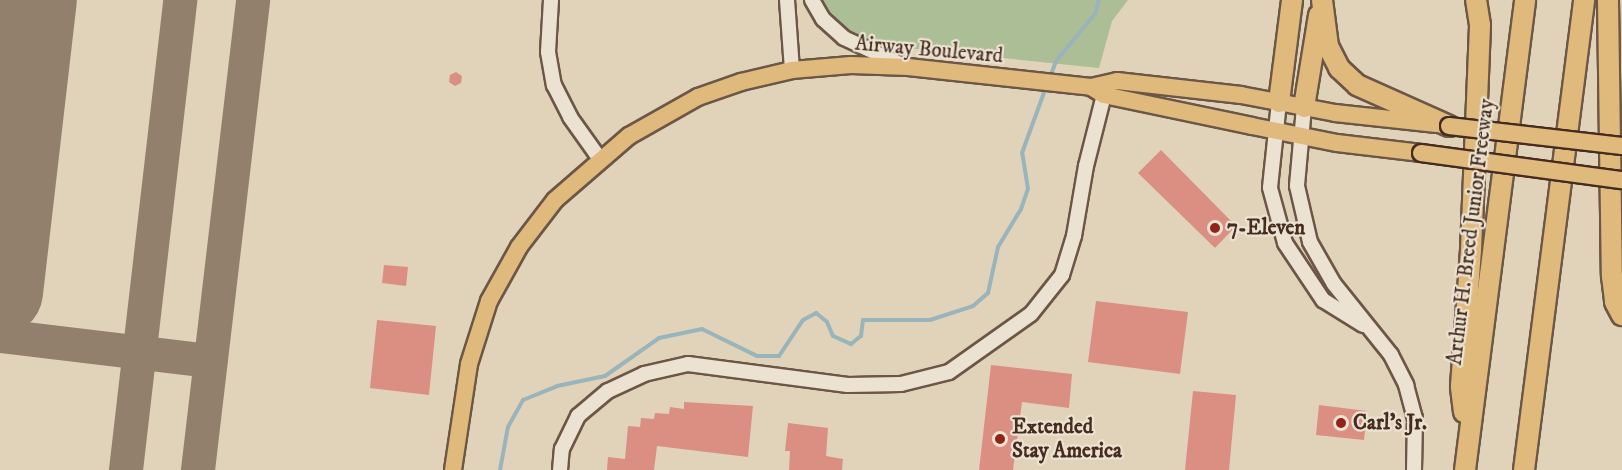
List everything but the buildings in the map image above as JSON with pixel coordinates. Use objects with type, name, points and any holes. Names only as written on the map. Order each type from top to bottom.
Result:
[{"type":"highway","points":[[1279,102],[1292,0]]},
{"type":"highway","points":[[1304,107],[1322,0]]},
{"type":"highway","points":[[1322,0],[1328,46],[1340,68],[1357,85],[1449,126]]},
{"type":"highway","points":[[1468,445],[1461,386],[1472,226],[1480,25],[1476,0]]},
{"type":"highway","name":"Arthur H. Breed Junior Freeway","points":[[1465,470],[1525,0]]},
{"type":"highway","points":[[1524,470],[1584,0]]},
{"type":"highway","points":[[1608,0],[1612,276],[1615,302],[1622,315]]},
{"type":"main road","name":"Airway Boulevard","points":[[453,470],[469,364],[489,301],[519,247],[555,200],[629,136],[698,98],[792,70],[851,65],[908,67],[1098,91],[1301,136],[1622,180]]},
{"type":"main road","name":"Airway Boulevard","points":[[1098,91],[1117,81],[1449,126],[1622,146]]},
{"type":"street","points":[[551,0],[548,52],[554,85],[570,117],[600,159]]},
{"type":"street","points":[[787,0],[792,70]]},
{"type":"street","points":[[812,0],[823,19],[844,38],[865,51],[908,67]]},
{"type":"street","points":[[560,470],[562,448],[578,416],[608,391],[644,374],[688,364],[848,385],[901,384],[949,372],[1031,314],[1062,275],[1074,237],[1098,91]]},
{"type":"street","points":[[1279,102],[1270,188],[1285,243],[1323,300],[1365,326]]},
{"type":"street","points":[[1304,107],[1297,186],[1310,242],[1365,326],[1391,355],[1406,385],[1415,418],[1414,470]]},
{"type":"green space","points":[[821,0],[1128,0],[1112,21],[1099,68],[887,46],[843,28]]},
{"type":"waterway","points":[[1050,77],[1056,61],[1095,14],[1099,0]]},
{"type":"waterway","points":[[500,470],[508,427],[523,400],[557,386],[605,376],[659,338],[702,329],[757,356],[779,356],[803,320],[816,313],[827,322],[833,336],[851,344],[861,336],[863,320],[930,320],[973,306],[988,293],[998,247],[1021,209],[1028,189],[1022,153],[1046,87]]},
{"type":"taxiway","points":[[126,470],[180,0]]},
{"type":"taxiway","points":[[198,470],[253,0]]},
{"type":"taxiway","points":[[0,336],[211,361]]},
{"type":"runway","points":[[0,292],[34,0]]},
{"type":"place","name":"7-Eleven","points":[[1215,228]]},
{"type":"place","name":"Carl's Jr.","points":[[1341,423]]},
{"type":"place","name":"Extended Stay America","points":[[1000,439]]}]
